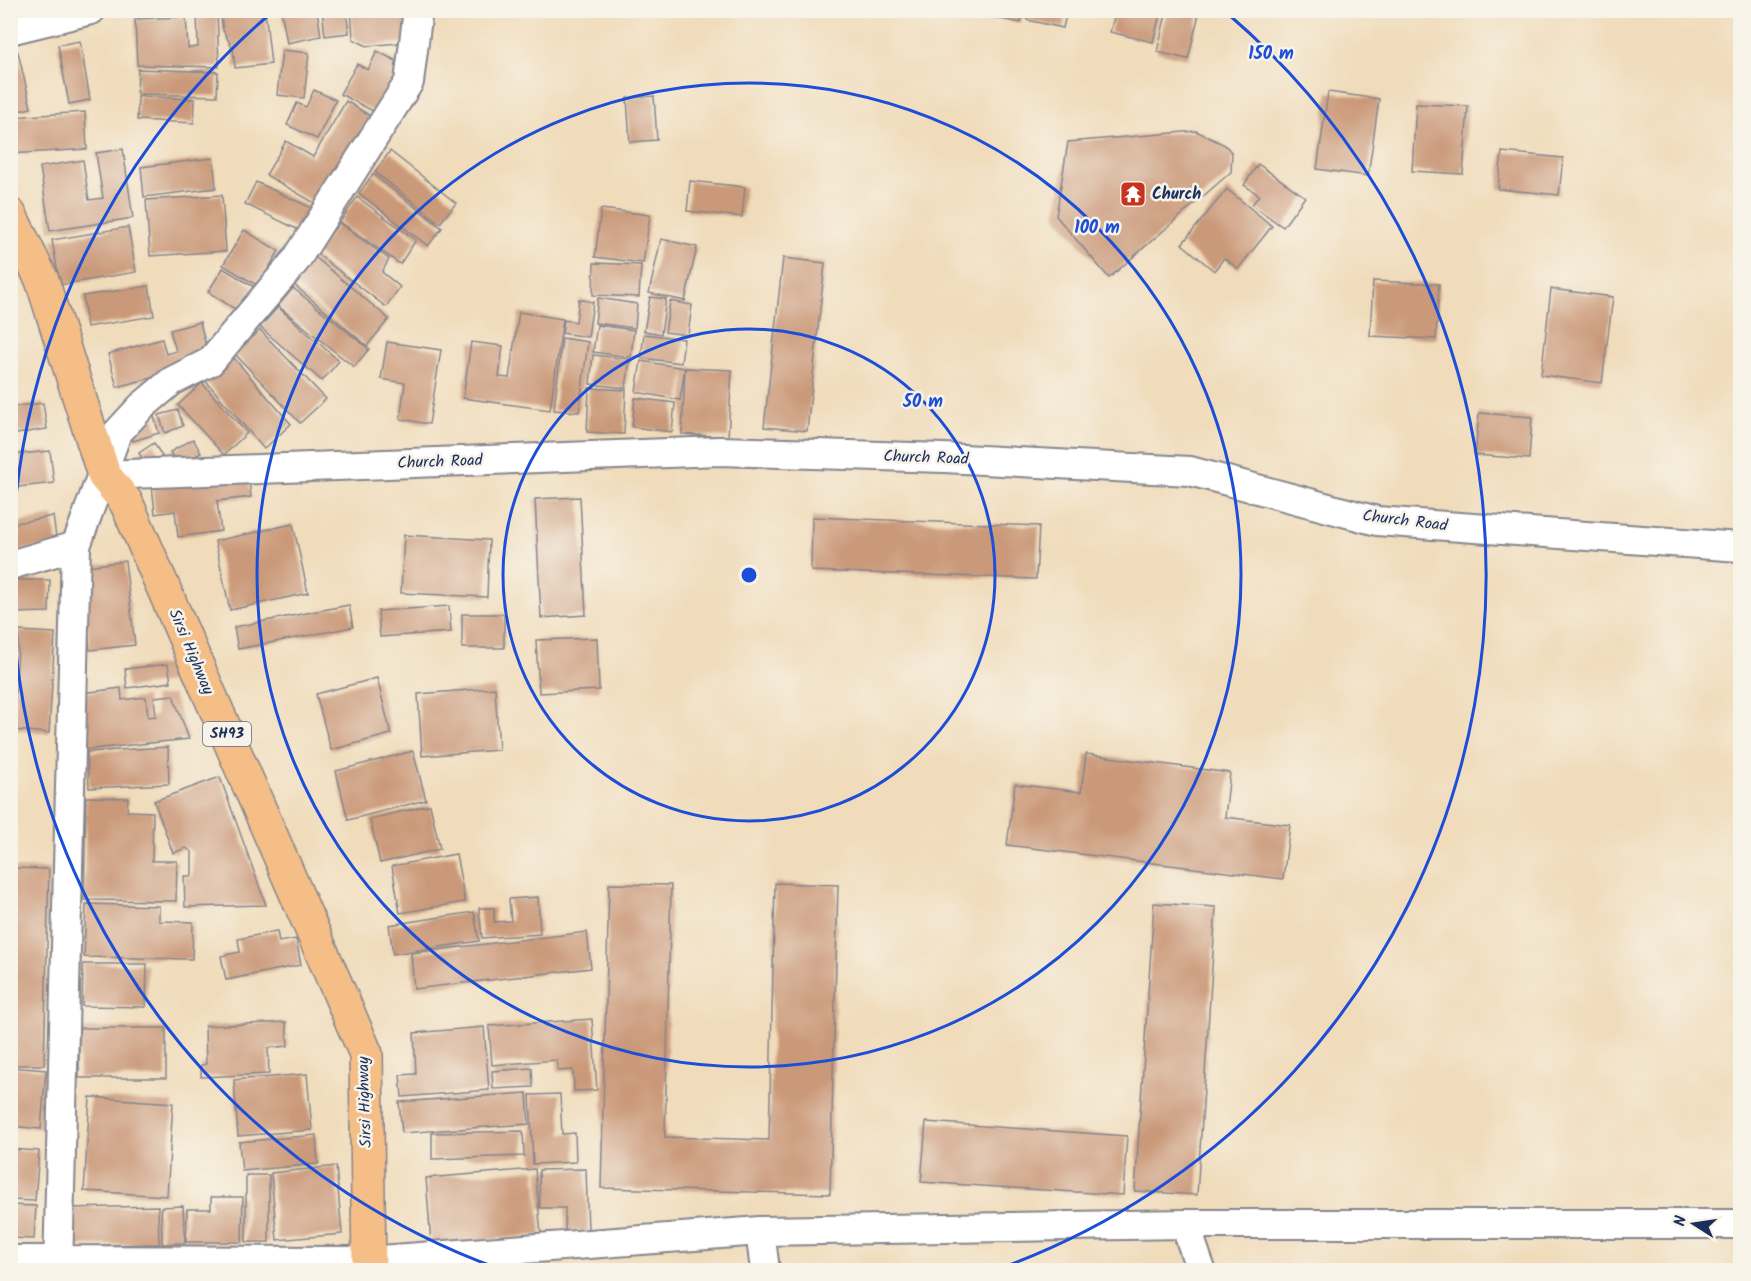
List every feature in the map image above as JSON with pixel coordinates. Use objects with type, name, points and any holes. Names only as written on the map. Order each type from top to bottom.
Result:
[{"type":"main road","name":"Sirsi Highway","points":[[10,215],[42,280],[104,475],[126,502],[366,1054],[368,1266]]},
{"type":"street","points":[[10,30],[91,10]]},
{"type":"street","points":[[57,1266],[76,546],[104,475],[117,433],[141,407],[172,381],[210,362],[296,260],[409,82],[418,10]]},
{"type":"street","name":"Church Road","points":[[104,475],[719,451],[944,458],[1190,471],[1377,521],[1740,547]]},
{"type":"street","points":[[10,565],[76,546]]},
{"type":"street","points":[[10,1260],[57,1266],[368,1266],[760,1231],[1185,1224],[1740,1224]]},
{"type":"street","points":[[1185,1224],[1201,1270]]},
{"type":"street","points":[[760,1231],[765,1270]]},
{"type":"building","points":[[217,10],[219,67],[137,65],[135,19],[186,17],[188,48],[198,47],[197,11]]},
{"type":"building","points":[[220,10],[265,10],[271,64],[235,68],[233,49],[223,30]]},
{"type":"building","points":[[281,10],[317,10],[321,36],[287,43]]},
{"type":"building","points":[[322,10],[346,10],[349,33],[325,36]]},
{"type":"building","points":[[351,10],[406,10],[408,42],[367,46],[353,39]]},
{"type":"building","points":[[980,10],[1024,10],[1021,23],[979,15]]},
{"type":"building","points":[[1029,10],[1067,10],[1063,28],[1027,20]]},
{"type":"building","points":[[1116,10],[1161,10],[1153,42],[1110,32]]},
{"type":"building","points":[[1167,10],[1200,10],[1188,59],[1157,52]]},
{"type":"building","points":[[80,41],[90,100],[69,104],[58,45]]},
{"type":"building","points":[[282,50],[309,53],[304,98],[277,95]]},
{"type":"building","points":[[377,51],[402,64],[375,112],[340,94],[357,64],[368,70]]},
{"type":"building","points":[[18,52],[31,108],[10,113],[10,54]]},
{"type":"building","points":[[138,69],[218,72],[217,96],[137,94]]},
{"type":"building","points":[[314,90],[336,100],[317,139],[287,125],[297,103],[306,107]]},
{"type":"building","points":[[1328,92],[1379,99],[1368,176],[1317,169]]},
{"type":"building","points":[[138,96],[195,99],[194,123],[137,120]]},
{"type":"building","points":[[654,96],[657,140],[630,142],[627,98]]},
{"type":"building","points":[[346,101],[370,116],[318,205],[266,175],[286,141],[313,157]]},
{"type":"building","points":[[1416,104],[1468,106],[1463,174],[1412,171]]},
{"type":"building","points":[[85,112],[87,149],[10,154],[10,117]]},
{"type":"building","name":"Church","points":[[1196,131],[1225,145],[1232,153],[1231,172],[1109,278],[1056,216],[1068,142]]},
{"type":"building","points":[[123,149],[133,218],[50,231],[40,167],[83,160],[89,200],[103,198],[96,153]]},
{"type":"building","points":[[390,151],[456,203],[440,223],[375,172]]},
{"type":"building","points":[[1502,152],[1563,158],[1559,195],[1498,189]]},
{"type":"building","points":[[213,158],[216,188],[144,197],[141,167]]},
{"type":"building","points":[[1258,164],[1305,197],[1283,227],[1252,205],[1259,195],[1244,185]]},
{"type":"building","points":[[373,174],[442,228],[428,246],[359,193]]},
{"type":"building","points":[[690,181],[745,187],[742,217],[687,211]]},
{"type":"building","points":[[256,182],[314,209],[303,232],[245,204]]},
{"type":"building","points":[[1227,189],[1272,226],[1238,269],[1224,258],[1214,271],[1182,244]]},
{"type":"building","points":[[222,195],[226,251],[150,256],[146,200]]},
{"type":"building","points":[[357,197],[416,240],[400,264],[340,222]]},
{"type":"building","points":[[601,209],[650,215],[643,263],[595,257]]},
{"type":"building","points":[[339,223],[389,259],[382,272],[400,287],[386,307],[316,253]]},
{"type":"building","points":[[128,227],[136,272],[60,285],[52,240]]},
{"type":"building","points":[[244,230],[279,251],[258,286],[223,265]]},
{"type":"building","points":[[661,239],[697,247],[685,301],[649,293]]},
{"type":"building","points":[[315,257],[389,319],[367,346],[293,284]]},
{"type":"building","points":[[783,258],[825,263],[807,431],[764,427]]},
{"type":"building","points":[[594,263],[641,265],[639,297],[593,295]]},
{"type":"building","points":[[223,268],[254,287],[238,311],[208,292]]},
{"type":"building","points":[[1373,281],[1439,284],[1436,339],[1370,336]]},
{"type":"building","points":[[149,286],[154,316],[87,327],[83,296]]},
{"type":"building","points":[[293,288],[369,349],[354,367],[278,306]]},
{"type":"building","points":[[1551,289],[1613,297],[1602,383],[1541,375]]},
{"type":"building","points":[[650,297],[666,299],[661,334],[644,331]]},
{"type":"building","points":[[598,298],[637,304],[635,328],[595,323]]},
{"type":"building","points":[[579,299],[593,302],[588,337],[562,333],[564,320],[576,322]]},
{"type":"building","points":[[670,301],[692,305],[688,335],[665,332]]},
{"type":"building","points":[[278,307],[339,361],[322,381],[260,327]]},
{"type":"building","points":[[519,312],[563,319],[550,410],[463,398],[471,342],[503,346],[499,377],[509,378]]},
{"type":"building","points":[[200,322],[210,362],[117,387],[108,354],[162,339],[166,354],[176,351],[170,330]]},
{"type":"building","points":[[597,325],[634,330],[631,357],[593,352]]},
{"type":"building","points":[[260,330],[326,399],[300,423],[235,354]]},
{"type":"building","points":[[644,334],[684,339],[681,363],[641,358]]},
{"type":"building","points":[[562,338],[588,342],[579,412],[554,410]]},
{"type":"building","points":[[387,342],[441,350],[429,424],[400,419],[405,383],[381,379]]},
{"type":"building","points":[[593,355],[630,359],[626,388],[590,384]]},
{"type":"building","points":[[232,356],[291,424],[264,449],[205,380]]},
{"type":"building","points":[[641,361],[685,368],[680,400],[636,392]]},
{"type":"building","points":[[685,368],[732,370],[728,437],[682,434]]},
{"type":"building","points":[[202,383],[247,433],[224,455],[178,405]]},
{"type":"building","points":[[589,388],[626,390],[624,434],[587,432]]},
{"type":"building","points":[[635,398],[675,403],[672,432],[632,427]]},
{"type":"building","points":[[43,403],[47,429],[10,435],[10,407]]},
{"type":"building","points":[[178,410],[183,426],[165,433],[159,415]]},
{"type":"building","points":[[1479,413],[1532,417],[1529,459],[1475,455]]},
{"type":"building","points":[[154,417],[159,433],[133,441],[128,425]]},
{"type":"building","points":[[193,439],[201,453],[178,466],[170,452]]},
{"type":"building","points":[[154,443],[163,458],[147,467],[139,453]]},
{"type":"building","points":[[50,451],[54,483],[10,488],[10,455]]},
{"type":"building","points":[[248,472],[251,497],[217,501],[221,531],[178,537],[175,511],[155,514],[152,485]]},
{"type":"building","points":[[580,497],[586,615],[541,618],[535,499]]},
{"type":"building","points":[[53,516],[57,544],[10,552],[10,524]]},
{"type":"building","points":[[812,517],[1039,526],[1036,579],[811,571]]},
{"type":"building","points":[[293,524],[308,593],[230,610],[215,541]]},
{"type":"building","points":[[404,535],[489,540],[487,597],[401,593]]},
{"type":"building","points":[[125,561],[135,645],[90,650],[81,567]]},
{"type":"building","points":[[10,580],[50,580],[49,612],[10,613]]},
{"type":"building","points":[[349,605],[353,627],[238,649],[234,627]]},
{"type":"building","points":[[449,606],[451,632],[380,637],[378,611]]},
{"type":"building","points":[[462,614],[504,614],[504,648],[462,648]]},
{"type":"building","points":[[10,629],[15,629],[12,667],[10,667]]},
{"type":"building","points":[[19,631],[55,633],[49,733],[13,730]]},
{"type":"building","points":[[597,638],[599,690],[539,693],[536,640]]},
{"type":"building","points":[[168,664],[171,682],[127,688],[125,669]]},
{"type":"building","points":[[377,678],[391,734],[331,750],[316,694]]},
{"type":"building","points":[[121,688],[122,700],[146,697],[148,717],[156,716],[154,697],[173,695],[189,739],[82,750],[82,693]]},
{"type":"building","points":[[495,688],[499,750],[422,756],[418,694]]},
{"type":"building","points":[[168,747],[169,784],[89,788],[87,752]]},
{"type":"building","points":[[413,751],[426,800],[348,820],[336,771]]},
{"type":"building","points":[[1086,754],[1230,773],[1225,817],[1290,825],[1283,879],[1007,845],[1015,784],[1081,792]]},
{"type":"building","points":[[220,777],[266,905],[185,907],[184,876],[192,876],[192,852],[186,848],[173,853],[154,801]]},
{"type":"building","points":[[86,797],[128,798],[127,811],[153,812],[152,861],[177,861],[176,901],[84,900]]},
{"type":"building","points":[[430,805],[440,849],[380,863],[370,819]]},
{"type":"building","points":[[456,854],[465,902],[400,913],[392,866]]},
{"type":"building","points":[[10,868],[49,869],[44,1065],[10,1065]]},
{"type":"building","points":[[775,883],[838,885],[830,1194],[601,1188],[609,884],[671,885],[665,1137],[769,1140]]},
{"type":"building","points":[[538,897],[540,934],[482,938],[479,908],[494,908],[494,922],[511,921],[509,899]]},
{"type":"building","points":[[1154,903],[1216,907],[1197,1195],[1135,1191]]},
{"type":"building","points":[[86,904],[159,906],[159,921],[193,922],[192,959],[84,957]]},
{"type":"building","points":[[474,912],[479,941],[393,954],[389,925]]},
{"type":"building","points":[[277,931],[279,942],[296,939],[301,965],[226,980],[221,956],[240,952],[238,939]]},
{"type":"building","points":[[587,932],[591,968],[414,989],[411,953]]},
{"type":"building","points":[[83,964],[147,964],[146,1007],[82,1006]]},
{"type":"building","points":[[592,1019],[597,1090],[574,1091],[573,1070],[558,1071],[557,1060],[492,1065],[489,1026]]},
{"type":"building","points":[[286,1022],[288,1046],[268,1048],[269,1074],[201,1077],[201,1065],[206,1064],[205,1026]]},
{"type":"building","points":[[484,1027],[489,1090],[402,1097],[400,1075],[416,1074],[414,1033]]},
{"type":"building","points":[[79,1028],[166,1028],[166,1078],[79,1078]]},
{"type":"building","points":[[10,1067],[46,1070],[41,1129],[10,1126]]},
{"type":"building","points":[[532,1068],[533,1087],[493,1089],[492,1071]]},
{"type":"building","points":[[307,1074],[312,1130],[238,1136],[234,1080]]},
{"type":"building","points":[[527,1093],[529,1124],[402,1133],[399,1102]]},
{"type":"building","points":[[560,1094],[562,1134],[575,1133],[576,1162],[533,1164],[530,1095]]},
{"type":"building","points":[[90,1097],[173,1103],[167,1196],[84,1191]]},
{"type":"building","points":[[926,1122],[1127,1136],[1123,1195],[921,1182]]},
{"type":"building","points":[[523,1131],[524,1156],[432,1159],[432,1133]]},
{"type":"building","points":[[316,1135],[318,1164],[242,1171],[239,1142]]},
{"type":"building","points":[[10,1149],[39,1151],[35,1201],[10,1200]]},
{"type":"building","points":[[336,1166],[342,1234],[277,1240],[271,1173]]},
{"type":"building","points":[[535,1169],[541,1235],[431,1244],[426,1178]]},
{"type":"building","points":[[586,1169],[588,1231],[565,1232],[565,1208],[540,1208],[539,1170]]},
{"type":"building","points":[[246,1175],[269,1175],[269,1242],[246,1242]]},
{"type":"building","points":[[211,1197],[243,1197],[242,1242],[186,1242],[187,1209],[211,1209]]},
{"type":"building","points":[[10,1205],[36,1206],[34,1239],[10,1238]]},
{"type":"building","points":[[158,1206],[159,1244],[70,1246],[69,1208]]},
{"type":"building","points":[[183,1206],[185,1243],[162,1244],[161,1207]]},
{"type":"place","name":"Church","points":[[1133,194]]}]
